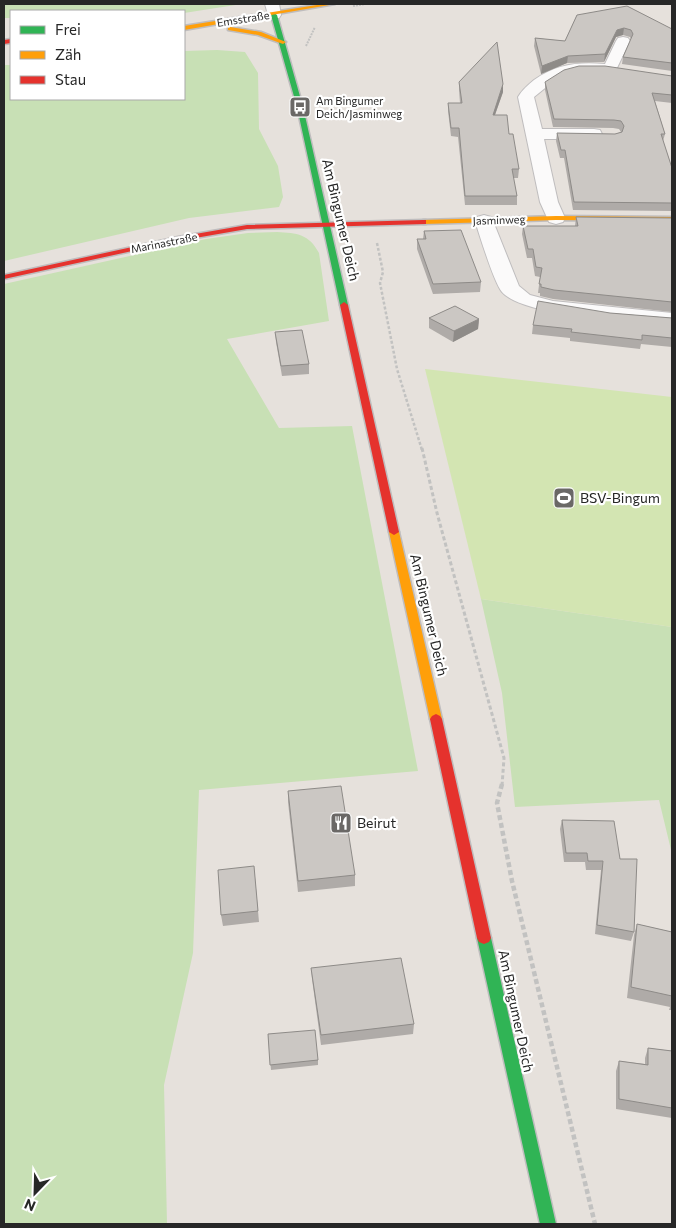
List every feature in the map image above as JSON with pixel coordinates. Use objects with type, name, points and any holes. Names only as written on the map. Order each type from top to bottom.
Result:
[{"type":"main road","name":"Emsstraße","points":[[185,28],[273,9],[332,4]]},
{"type":"main road","name":"Am Bingumer Deich","points":[[273,9],[283,42],[326,224],[548,1224]]},
{"type":"main road","points":[[199,26],[243,30],[283,42]]},
{"type":"main road","name":"Jasminweg","points":[[326,224],[556,218],[672,219]]},
{"type":"main road","name":"Marinastraße","points":[[4,277],[178,239],[247,227],[326,224]]},
{"type":"street","points":[[610,69],[623,41]]},
{"type":"street","points":[[556,218],[550,202],[526,97],[528,93],[560,69],[572,67],[629,72]]},
{"type":"street","points":[[535,134],[613,135]]},
{"type":"street","points":[[484,221],[510,289],[523,300],[552,306],[672,319]]},
{"type":"path","points":[[356,223],[376,240],[383,272],[380,284],[397,369],[419,436],[437,513],[504,758],[504,778],[498,803],[512,881],[595,1224]]},
{"type":"green space","points":[[4,4],[242,4],[185,13],[185,10],[10,10],[10,18],[4,18]]},
{"type":"green space","points":[[217,50],[245,52],[258,73],[259,129],[278,166],[283,197],[279,207],[189,218],[4,261],[4,65],[10,65],[10,100],[185,100],[185,51]]},
{"type":"green space","points":[[248,233],[291,233],[307,238],[319,253],[329,321],[227,339],[279,428],[352,426],[418,771],[199,790],[193,953],[164,1085],[167,1224],[4,1224],[4,284],[206,239]]},
{"type":"green space","name":"BSV-Bingum","points":[[425,369],[672,397],[672,627],[481,599]]},
{"type":"green space","points":[[481,599],[672,627],[672,854],[659,800],[515,807],[502,693]]},
{"type":"building","points":[[627,6],[672,29],[672,63],[623,57],[633,34],[631,30],[624,28],[617,30],[605,54],[568,56],[542,66],[535,38],[565,41],[577,15]]},
{"type":"building","points":[[497,42],[503,84],[493,115],[507,115],[509,134],[513,134],[519,169],[512,169],[517,196],[465,196],[459,128],[451,128],[448,103],[462,103],[459,82]]},
{"type":"building","points":[[579,66],[605,66],[672,76],[672,95],[652,93],[665,134],[661,134],[672,168],[672,203],[574,202],[565,150],[561,150],[557,133],[615,134],[622,132],[624,126],[621,121],[614,120],[554,119],[545,82],[564,70]]},
{"type":"building","points":[[576,217],[672,218],[672,302],[554,290],[541,287],[541,284],[539,284],[542,268],[536,267],[533,249],[528,249],[523,226],[578,226]]},
{"type":"building","points":[[461,230],[481,282],[433,284],[417,239],[426,239],[424,231]]},
{"type":"building","points":[[538,301],[610,313],[672,318],[672,338],[642,335],[642,340],[571,332],[572,329],[533,325]]},
{"type":"building","points":[[455,306],[479,319],[454,331],[429,318]]},
{"type":"building","points":[[302,330],[309,364],[281,366],[275,332]]},
{"type":"building","points":[[341,786],[355,875],[298,881],[288,791]]},
{"type":"building","points":[[562,820],[614,821],[620,859],[637,859],[634,932],[597,925],[603,861],[588,861],[587,853],[566,853]]},
{"type":"building","points":[[254,866],[258,911],[221,915],[218,870]]},
{"type":"building","points":[[637,924],[672,932],[672,996],[631,987]]},
{"type":"building","points":[[401,958],[414,1024],[321,1035],[311,968]]},
{"type":"building","points":[[315,1030],[318,1060],[270,1065],[268,1034]]},
{"type":"building","points":[[648,1048],[672,1051],[672,1108],[619,1099],[619,1061],[648,1065]]},
{"type":"traffic: fast","points":[[274,15],[300,107],[344,305]]},
{"type":"traffic: fast","points":[[484,938],[548,1224]]},
{"type":"traffic: slow","points":[[185,28],[332,4]]},
{"type":"traffic: slow","points":[[230,29],[259,33],[283,42]]},
{"type":"traffic: slow","points":[[423,222],[556,218],[672,219]]},
{"type":"traffic: slow","points":[[394,532],[436,719]]},
{"type":"traffic: jam","points":[[4,42],[10,41]]},
{"type":"traffic: jam","points":[[4,277],[178,239],[247,227],[423,222]]},
{"type":"traffic: jam","points":[[344,305],[394,532]]},
{"type":"traffic: jam","points":[[436,719],[484,938]]},
{"type":"place","name":"Am Bingumer Deich/Jasminweg","points":[[300,107]]},
{"type":"place","name":"BSV-Bingum","points":[[564,498]]},
{"type":"place","name":"Beirut","points":[[341,823]]}]
